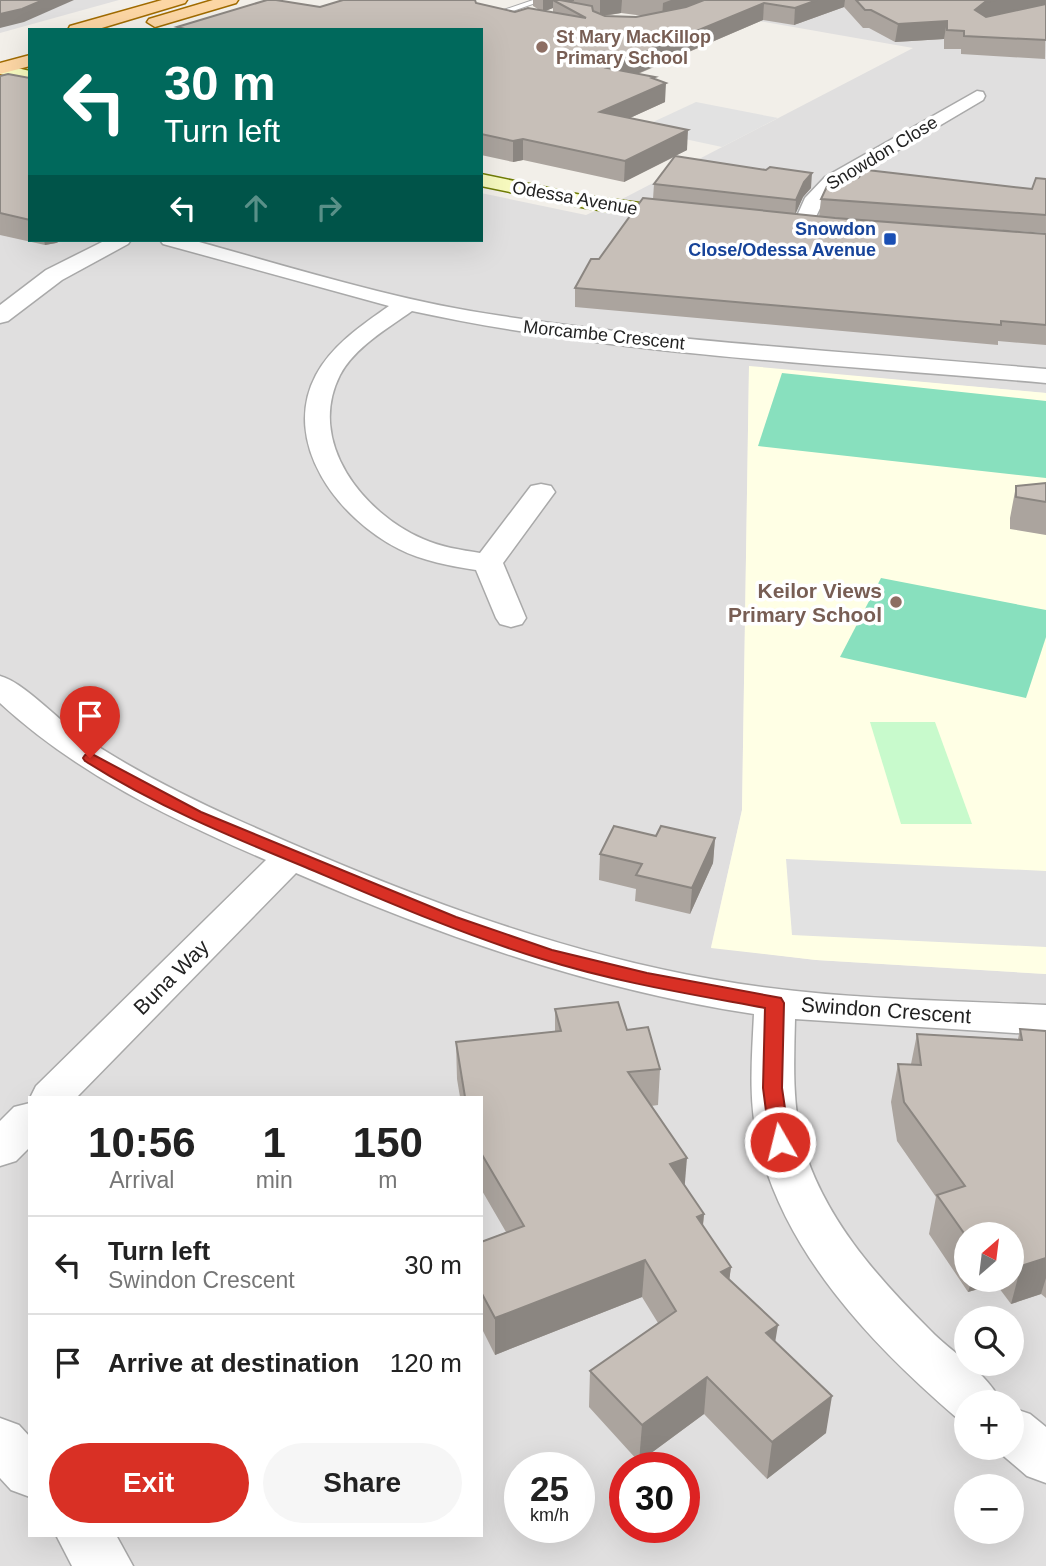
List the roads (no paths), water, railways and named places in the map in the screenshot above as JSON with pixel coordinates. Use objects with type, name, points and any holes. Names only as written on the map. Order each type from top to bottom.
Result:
[{"type":"main road","points":[[83,28],[179,0]]},
{"type":"main road","points":[[137,28],[230,0]]},
{"type":"main road","points":[[0,52],[28,44]]},
{"type":"main road","points":[[0,69],[28,61]]},
{"type":"street","points":[[0,69],[28,76]]},
{"type":"street","name":"Snowdon Close","points":[[803,225],[815,198],[832,181],[977,96]]},
{"type":"street","name":"Odessa Avenue","points":[[483,180],[586,202],[708,218]]},
{"type":"street","points":[[780,223],[830,227]]},
{"type":"street","points":[[0,316],[37,286],[117,242]]},
{"type":"street","name":"Morcambe Crescent","points":[[177,242],[408,304],[499,323],[585,335],[1046,376]]},
{"type":"street","points":[[10,282],[37,286]]},
{"type":"street","points":[[408,304],[367,333],[328,374],[319,394],[316,417],[318,444],[328,468],[346,495],[407,542],[432,553],[488,563]]},
{"type":"street","points":[[488,563],[541,492]]},
{"type":"street","points":[[488,563],[511,618]]},
{"type":"street","name":"Swindon Crescent","points":[[0,687],[23,709],[72,747],[127,781],[196,816],[450,921],[548,955],[647,980],[775,1003],[1046,1020]]},
{"type":"street","name":"Buna Way","points":[[52,1096],[290,857]]},
{"type":"street","points":[[775,1003],[773,1088],[780,1142],[798,1191],[832,1251],[885,1318],[934,1369],[960,1390]]},
{"type":"street","points":[[0,1149],[28,1121]]},
{"type":"street","points":[[0,1441],[28,1471]]},
{"type":"street","points":[[1024,1441],[1046,1459]]},
{"type":"street","points":[[84,1537],[105,1566]]},
{"type":"lane","points":[[505,23],[481,18],[540,0]]},
{"type":"place","name":"St Mary MacKillop Primary School","points":[[542,47]]},
{"type":"place","name":"Snowdon Close/Odessa Avenue","points":[[890,239]]},
{"type":"place","name":"Keilor Views Primary School","points":[[896,602]]}]
